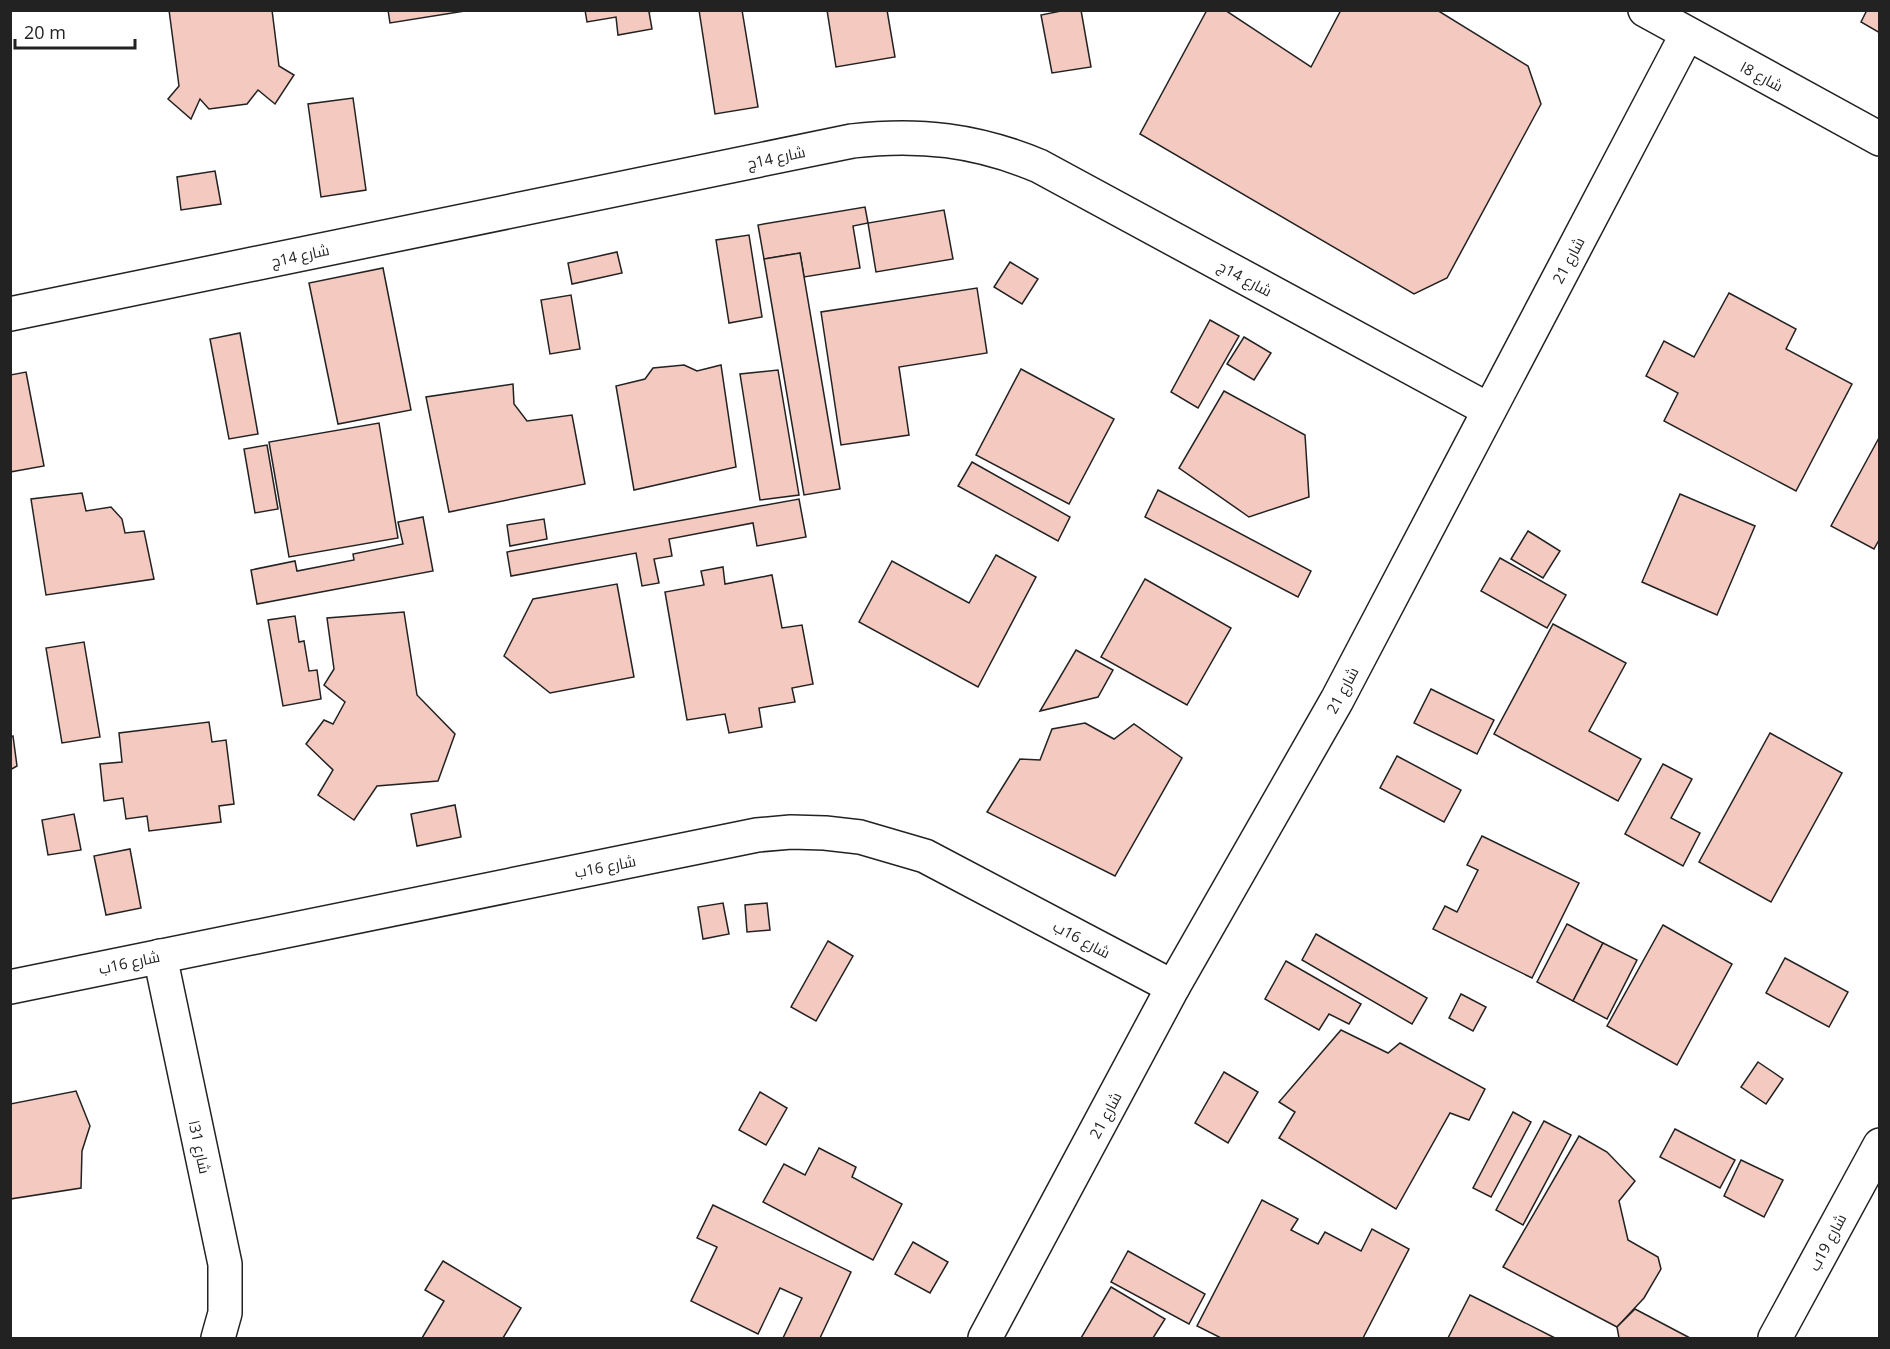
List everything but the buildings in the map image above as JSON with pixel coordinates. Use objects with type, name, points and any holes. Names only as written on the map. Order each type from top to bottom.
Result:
[{"type":"street","name":"شارع 8ا","points":[[1645,10],[1686,36],[1880,139]]},
{"type":"street","name":"شارع 21","points":[[985,1338],[1173,987],[1337,700],[1686,36]]},
{"type":"street","name":"شارع 14ج","points":[[10,314],[852,141],[916,136],[979,145],[1039,166],[1489,410]]},
{"type":"street","name":"شارع 16ب","points":[[10,987],[757,835],[791,832],[860,837],[926,856],[1173,987]]},
{"type":"street","name":"شارع 31ا","points":[[160,956],[225,1264],[225,1313],[218,1338]]},
{"type":"street","name":"شارع 19ب","points":[[1775,1338],[1880,1145]]}]
